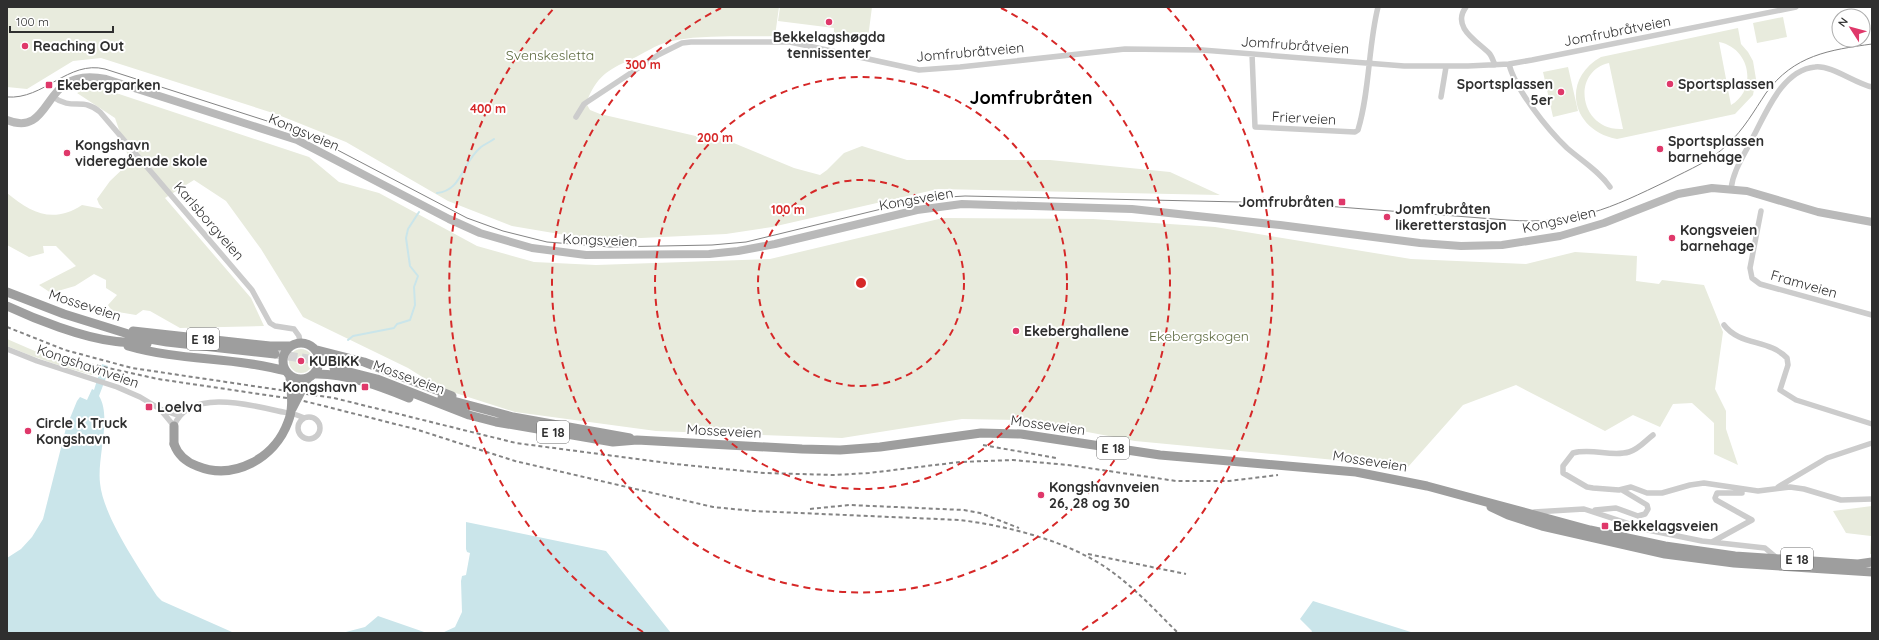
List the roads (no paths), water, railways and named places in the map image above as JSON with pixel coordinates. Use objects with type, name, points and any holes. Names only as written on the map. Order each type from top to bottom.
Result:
[{"type":"highway","name":"Mosseveien","points":[[7,292],[64,314],[149,339],[275,357],[113,341],[58,326],[7,306]]},
{"type":"highway","name":"E 18","points":[[116,329],[270,346],[291,346],[300,342],[308,343],[317,350],[364,362],[451,395],[471,406]]},
{"type":"highway","name":"E 18","points":[[113,341],[153,352],[256,365],[289,374],[298,379],[329,375],[352,380],[402,395],[442,410],[469,415]]},
{"type":"highway","points":[[291,346],[283,358],[289,374],[292,410]]},
{"type":"highway","points":[[174,426],[174,444],[179,454],[184,459],[199,467],[219,470],[242,467],[261,458],[276,445],[286,428],[292,410],[309,377],[320,363],[317,350]]},
{"type":"highway","name":"Mosseveien","points":[[637,440],[615,434],[513,417],[449,401],[369,371],[335,366],[389,383],[469,415],[503,424],[613,442],[637,440],[840,450],[880,447],[981,434],[1021,434],[1160,455],[1356,472],[1405,480],[1590,530],[1665,546],[1735,556],[1858,564],[1872,562]]},
{"type":"highway","name":"Mosseveien","points":[[1475,499],[1508,515],[1542,526],[1657,552],[1734,563],[1872,572]]},
{"type":"highway","name":"E 18","points":[[1858,564],[1872,567]]},
{"type":"main road","name":"Kongsveien","points":[[7,120],[21,123],[34,119],[42,112],[65,84],[80,78],[95,77],[115,81],[297,140],[449,219],[480,233],[532,248],[586,255],[709,254],[738,251],[775,244],[917,210],[962,204],[1132,209],[1431,244],[1492,246],[1541,240],[1575,232],[1686,192],[1708,189],[1731,189],[1763,194],[1833,215],[1872,222]]},
{"type":"street","name":"Jomfrubråtveien","points":[[1368,63],[1378,7]]},
{"type":"street","points":[[1458,7],[1465,8],[1462,17],[1465,30],[1490,54],[1494,64]]},
{"type":"street","name":"Jomfrubråtveien","points":[[576,117],[584,104],[658,55],[682,43],[691,42],[790,42],[884,64],[919,70],[955,68],[1125,49],[1171,49],[1404,66],[1510,64],[1796,7]]},
{"type":"street","name":"Frierveien","points":[[1252,54],[1255,128],[1355,132],[1358,130],[1362,110],[1368,63]]},
{"type":"street","points":[[1510,64],[1512,76],[1543,120],[1562,143],[1603,177],[1610,187]]},
{"type":"street","points":[[1441,97],[1446,66]]},
{"type":"street","points":[[1731,189],[1734,174],[1770,104],[1791,78],[1809,68],[1821,67],[1828,68],[1864,85],[1872,87]]},
{"type":"street","name":"Karlsborgveien","points":[[53,97],[69,105],[84,103],[91,105],[100,112],[252,290],[270,323],[275,326],[294,329],[299,336],[300,342]]},
{"type":"street","name":"Framveien","points":[[1761,211],[1750,268],[1752,278],[1760,284],[1872,315]]},
{"type":"street","points":[[1724,325],[1737,337],[1772,348],[1787,358],[1788,365],[1780,390],[1796,400],[1872,424]]},
{"type":"street","name":"Kongshavnveien","points":[[7,350],[112,385],[129,392],[160,409],[180,416]]},
{"type":"street","points":[[174,426],[180,416],[194,406],[211,402],[252,405],[295,413],[304,418],[310,417],[318,422],[320,428],[318,434],[313,438],[306,439],[300,434],[298,426],[278,411]]},
{"type":"street","name":"Kongshavnveien","points":[[160,409],[174,426]]},
{"type":"street","points":[[298,426],[304,418]]},
{"type":"street","points":[[1653,435],[1636,449],[1629,452],[1586,451],[1576,453],[1568,458],[1563,466],[1563,473],[1587,487],[1622,490],[1631,487],[1646,493],[1662,493],[1690,485],[1704,483],[1758,491]]},
{"type":"street","points":[[1776,488],[1827,458],[1872,443]]},
{"type":"street","points":[[1712,542],[1752,520],[1716,500],[1715,496],[1717,494],[1728,492],[1746,493],[1790,487],[1804,489],[1824,496],[1850,501],[1872,499]]},
{"type":"street","points":[[1592,511],[1616,508],[1638,516],[1645,514],[1648,509],[1647,505],[1622,490]]},
{"type":"street","name":"Mosseveien","points":[[1528,513],[1578,509],[1592,511],[1648,530],[1712,542],[1765,548],[1777,558]]},
{"type":"water","points":[[102,364],[108,366],[107,375],[99,396],[103,405],[104,415],[100,461],[100,483],[108,511],[115,526],[141,571],[157,596],[162,601],[232,632],[243,633],[7,633],[7,558],[21,549],[32,537],[43,519],[66,428],[77,401],[80,397],[87,400],[92,389],[94,390]]},
{"type":"water","points":[[466,522],[606,551],[671,633],[442,633],[455,627],[462,612],[461,581],[462,576],[466,575],[470,553],[467,552],[466,549]]},
{"type":"water","points":[[1313,601],[1414,633],[1311,633],[1312,631],[1300,619]]},
{"type":"water","points":[[378,616],[427,633],[342,633],[365,627]]},
{"type":"waterway","points":[[437,193],[446,191],[452,187],[475,153],[481,147],[494,139]]},
{"type":"waterway","points":[[348,340],[353,336],[394,328],[397,324],[410,320],[415,305],[414,287],[418,276],[410,266],[406,238],[408,229],[419,212]]},
{"type":"tunnel","points":[[275,354],[335,363]]},
{"type":"tram line","points":[[7,97],[33,93],[79,70],[92,68],[105,69],[292,129],[328,145],[467,218],[503,231],[547,242],[610,247],[712,245],[746,242],[906,203],[932,198],[965,196],[1287,203],[1531,221],[1573,217],[1610,207],[1669,180],[1715,155],[1739,132],[1766,93],[1777,80],[1788,70],[1801,62],[1813,56],[1827,52],[1872,44]]},
{"type":"railway","points":[[7,327],[65,350],[132,368],[334,398],[516,443],[675,464],[764,473],[835,475],[869,473],[960,462],[1013,460],[1068,465],[1176,481],[1229,481],[1278,475]]},
{"type":"railway","points":[[90,364],[158,379],[300,400],[415,429],[515,461],[713,507],[754,511],[960,520],[998,526],[1037,536],[1075,550],[1092,559],[1118,576],[1136,591],[1178,633]]},
{"type":"railway","points":[[983,445],[1056,458]]},
{"type":"railway","points":[[810,509],[849,505],[964,510],[980,513],[1019,528]]},
{"type":"railway","points":[[1088,554],[1186,574]]},
{"type":"place","name":"Bekkelagshøgda tennissenter","points":[[829,22]]},
{"type":"place","name":"Reaching Out","points":[[25,46]]},
{"type":"place","name":"Sportsplassen","points":[[1670,84]]},
{"type":"place","name":"Ekebergparken","points":[[49,85]]},
{"type":"place","name":"Sportsplassen 5er","points":[[1561,92]]},
{"type":"place","name":"Sportsplassen barnehage","points":[[1660,149]]},
{"type":"place","name":"Kongshavn videregående skole","points":[[67,153]]},
{"type":"place","name":"Jomfrubråten","points":[[1342,202]]},
{"type":"place","name":"Jomfrubråten likeretterstasjon","points":[[1387,217]]},
{"type":"place","name":"Kongsveien barnehage","points":[[1672,238]]},
{"type":"place","name":"Ekeberghallene","points":[[1016,331]]},
{"type":"place","name":"KUBIKK","points":[[301,361]]},
{"type":"place","name":"Kongshavn","points":[[365,387]]},
{"type":"place","name":"Loelva","points":[[149,407]]},
{"type":"place","name":"Circle K Truck Kongshavn","points":[[28,431]]},
{"type":"place","name":"Kongshavnveien 26, 28 og 30","points":[[1041,495]]},
{"type":"place","name":"Bekkelagsveien","points":[[1605,526]]},
{"type":"district","name":"Jomfrubråten","points":[[1031,98]]},
{"type":"park label","name":"Svenskesletta","points":[[550,55]]},
{"type":"park label","name":"Ekebergskogen","points":[[1199,336]]}]
